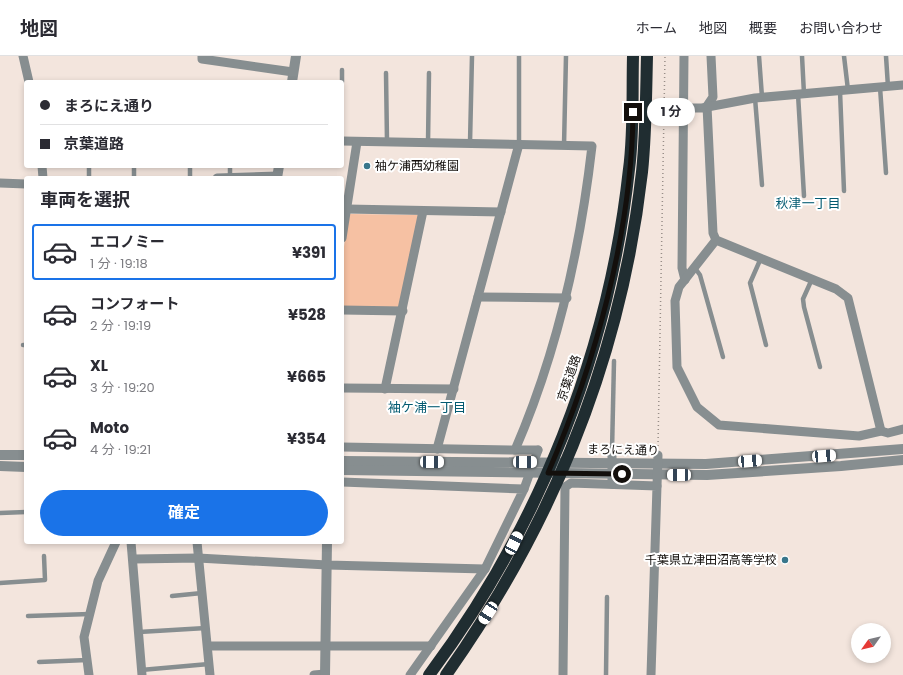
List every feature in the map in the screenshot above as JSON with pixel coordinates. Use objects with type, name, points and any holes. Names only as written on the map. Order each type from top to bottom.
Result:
[{"type":"highway","name":"京葉道路","points":[[429,675],[477,606],[514,543],[550,468],[589,364],[614,268],[630,168],[633,127],[633,56]]},
{"type":"highway","points":[[446,675],[488,613],[525,550],[564,468],[610,338],[627,268],[642,173],[646,127],[647,56]]},
{"type":"street","points":[[23,56],[29,80]]},
{"type":"street","points":[[202,56],[202,59],[293,72]]},
{"type":"street","points":[[292,80],[296,56]]},
{"type":"street","points":[[684,56],[682,268],[685,280]]},
{"type":"street","points":[[711,56],[713,96],[707,106],[713,233],[716,240],[836,289],[848,298],[881,431]]},
{"type":"street","points":[[684,108],[707,106],[759,97],[903,85]]},
{"type":"street","points":[[344,141],[592,146],[585,208],[567,298],[529,417],[515,450]]},
{"type":"street","points":[[344,226],[357,142]]},
{"type":"street","points":[[437,449],[518,144]]},
{"type":"street","points":[[249,176],[278,173]]},
{"type":"street","points":[[0,182],[24,184]]},
{"type":"street","points":[[347,209],[501,212]]},
{"type":"street","points":[[385,389],[424,211]]},
{"type":"street","points":[[716,240],[679,287],[675,301],[677,367],[696,407],[719,425],[859,436],[881,431],[888,433],[903,429]]},
{"type":"street","points":[[478,297],[567,298]]},
{"type":"street","points":[[344,310],[403,311]]},
{"type":"street","points":[[344,388],[454,389]]},
{"type":"street","points":[[344,447],[538,450],[524,489],[485,569],[410,675]]},
{"type":"street","name":"まろにえ通り","points":[[344,470],[564,468],[706,464],[903,449]]},
{"type":"street","points":[[612,451],[612,484]]},
{"type":"street","points":[[0,454],[24,455]]},
{"type":"street","points":[[651,675],[658,455]]},
{"type":"street","name":"まろにえ通り","points":[[564,468],[707,475],[841,466],[903,460]]},
{"type":"street","name":"まろにえ通り","points":[[344,461],[550,468]]},
{"type":"street","points":[[0,466],[24,467]]},
{"type":"street","points":[[344,482],[524,489]]},
{"type":"street","points":[[563,675],[565,487],[571,483],[658,486]]},
{"type":"street","points":[[89,675],[84,637],[98,581],[115,544]]},
{"type":"street","points":[[131,544],[134,559],[142,673]]},
{"type":"street","points":[[197,544],[210,675]]},
{"type":"street","points":[[314,675],[325,675],[327,544]]},
{"type":"street","points":[[134,559],[198,558],[327,565],[485,569]]},
{"type":"street","points":[[208,646],[431,646]]},
{"type":"lane","points":[[470,143],[472,56]]},
{"type":"lane","points":[[518,144],[519,56]]},
{"type":"lane","points":[[564,146],[566,56]]},
{"type":"lane","points":[[759,56],[762,185]]},
{"type":"lane","points":[[802,56],[801,94],[804,196]]},
{"type":"lane","points":[[844,56],[844,192]]},
{"type":"lane","points":[[886,56],[884,87],[886,173]]},
{"type":"lane","points":[[342,70],[342,80]]},
{"type":"lane","points":[[386,73],[387,142]]},
{"type":"lane","points":[[428,143],[429,74]]},
{"type":"lane","points":[[761,258],[750,283],[766,345]]},
{"type":"lane","points":[[695,268],[700,275],[723,357]]},
{"type":"lane","points":[[812,279],[803,299],[820,367]]},
{"type":"lane","points":[[612,451],[614,361]]},
{"type":"lane","points":[[0,513],[24,512]]},
{"type":"lane","points":[[0,583],[45,580],[44,556]]},
{"type":"lane","points":[[172,596],[202,593]]},
{"type":"lane","points":[[606,675],[607,597]]},
{"type":"lane","points":[[28,616],[90,614]]},
{"type":"lane","points":[[139,632],[206,628]]},
{"type":"lane","points":[[39,662],[87,660]]},
{"type":"lane","points":[[142,673],[209,664]]},
{"type":"path","points":[[658,455],[665,56]]},
{"type":"shaded area","points":[[349,214],[420,215],[400,308],[344,307],[344,247]]},
{"type":"place","name":"袖ケ浦西幼稚園","points":[[367,166]]},
{"type":"place","name":"千葉県立津田沼高等学校","points":[[785,560]]},
{"type":"district","name":"秋津一丁目","points":[[808,203]]},
{"type":"district","name":"袖ケ浦一丁目","points":[[427,407]]},
{"type":"route","points":[[622,474],[548,473],[589,364],[614,268],[630,168],[633,112]]}]
